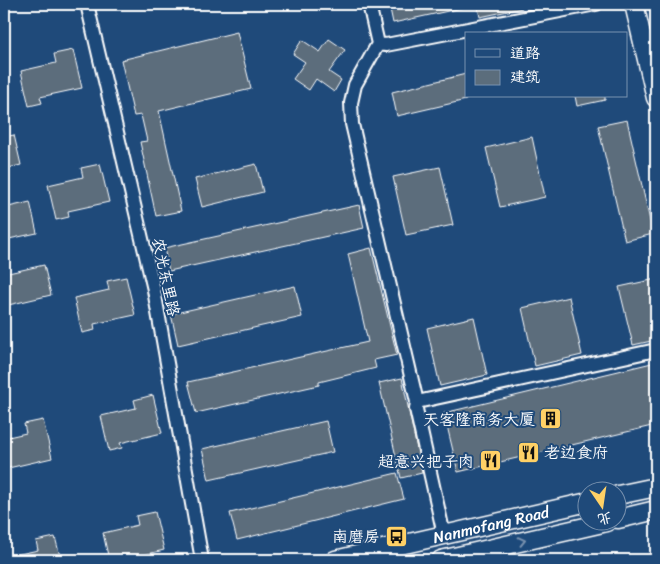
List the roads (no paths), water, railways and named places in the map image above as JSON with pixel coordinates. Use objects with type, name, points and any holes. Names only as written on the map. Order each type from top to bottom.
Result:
[{"type":"main road","points":[[634,4],[656,98]]},
{"type":"main road","points":[[628,494],[656,487]]},
{"type":"main road","name":"Nanmofang Road","points":[[335,560],[578,504]]},
{"type":"main road","points":[[628,517],[656,510]]},
{"type":"main road","name":"Nanmofang Road","points":[[441,560],[578,529]]},
{"type":"street","name":"农光东里路","points":[[87,4],[154,290],[202,560]]},
{"type":"street","points":[[369,4],[378,44],[355,84],[351,103],[352,124],[417,402],[416,409],[444,535]]},
{"type":"street","points":[[378,44],[396,43],[596,4]]},
{"type":"street","points":[[417,402],[656,350]]},
{"type":"place","name":"天客隆商务大厦","points":[[551,419]]},
{"type":"place","name":"老边食府","points":[[528,452]]},
{"type":"place","name":"超意兴把子肉","points":[[490,461]]},
{"type":"place","name":"南磨房","points":[[396,536]]}]
